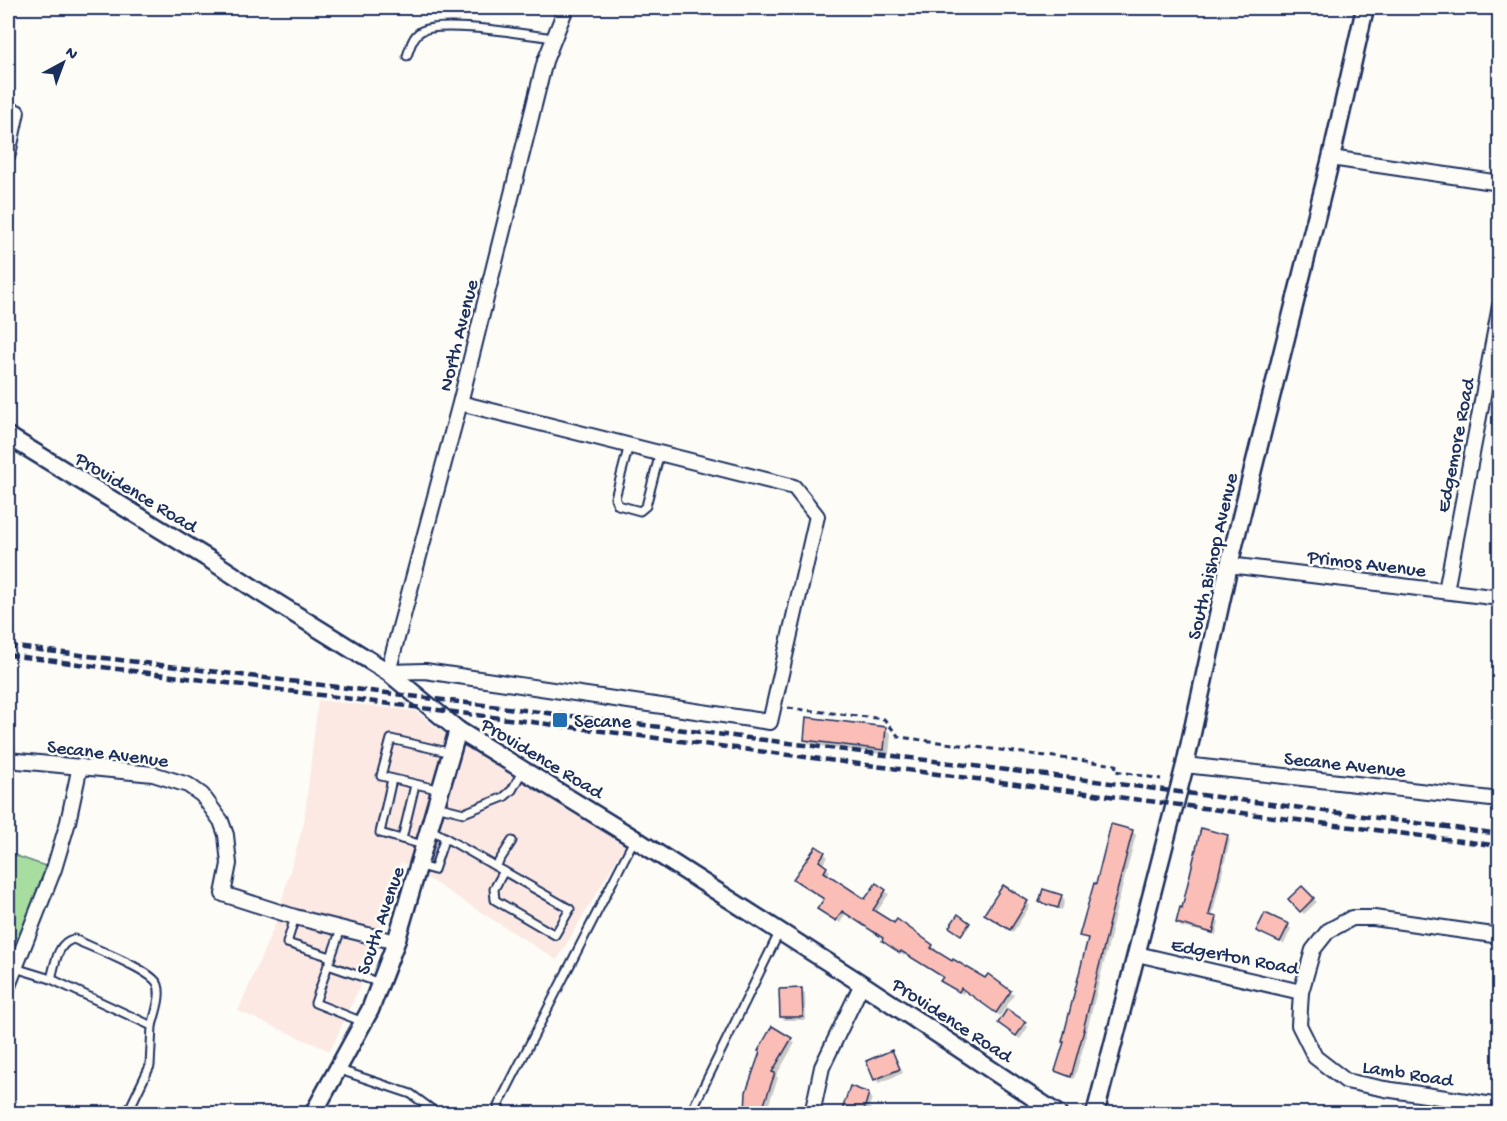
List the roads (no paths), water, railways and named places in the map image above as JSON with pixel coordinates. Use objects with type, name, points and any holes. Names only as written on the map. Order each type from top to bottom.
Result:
[{"type":"street","name":"North Avenue","points":[[388,672],[460,403],[542,72],[566,8]]},
{"type":"street","name":"South Bishop Avenue","points":[[1095,1113],[1185,765],[1229,565],[1331,158],[1365,8]]},
{"type":"street","points":[[8,154],[17,112]]},
{"type":"street","points":[[1331,158],[1500,183]]},
{"type":"street","name":"Edgemore Road","points":[[1446,591],[1500,306]]},
{"type":"street","points":[[388,672],[425,671],[770,722],[817,516],[794,487],[460,403]]},
{"type":"street","name":"Providence Road","points":[[8,436],[388,672],[458,730],[780,931],[1058,1113]]},
{"type":"street","name":"Primos Avenue","points":[[1229,565],[1500,598]]},
{"type":"street","name":"South Avenue","points":[[313,1113],[363,1022],[396,942],[458,730]]},
{"type":"street","name":"Secane Avenue","points":[[8,760],[153,774],[188,785],[202,795],[221,820],[226,835],[229,864],[223,894],[295,917],[396,942]]},
{"type":"street","name":"Secane Avenue","points":[[1185,765],[1500,800]]},
{"type":"street","points":[[8,986],[54,869],[68,822],[80,766]]},
{"type":"street","name":"Edgerton Road","points":[[1137,954],[1301,992],[1313,950],[1328,930],[1352,918],[1374,918],[1500,936]]},
{"type":"street","points":[[812,1113],[822,1067],[862,984]]},
{"type":"street","name":"Lamb Road","points":[[1301,992],[1299,1025],[1315,1057],[1346,1081],[1500,1106]]},
{"type":"lane","points":[[407,56],[415,36],[422,30],[470,27],[554,38]]},
{"type":"lane","points":[[629,445],[615,498],[618,505],[640,511],[646,506],[660,453]]},
{"type":"lane","points":[[452,753],[391,739],[381,776],[415,785],[464,813],[504,797],[512,790],[523,770]]},
{"type":"lane","points":[[392,779],[380,833],[425,846]]},
{"type":"lane","points":[[402,839],[415,785]]},
{"type":"lane","points":[[430,829],[496,866],[570,909],[555,935],[495,900],[494,890],[504,871]]},
{"type":"lane","points":[[419,866],[434,870],[445,837]]},
{"type":"lane","points":[[501,1113],[498,1106],[635,839]]},
{"type":"lane","points":[[496,866],[512,841]]},
{"type":"lane","points":[[295,917],[287,943],[380,983]]},
{"type":"lane","points":[[341,929],[315,1003],[363,1022]]},
{"type":"lane","points":[[690,1113],[780,931]]},
{"type":"lane","points":[[51,979],[63,945],[68,940],[74,939],[147,972],[158,983],[159,990],[152,1026],[150,1066],[127,1113]]},
{"type":"lane","points":[[15,968],[51,979],[152,1026]]},
{"type":"lane","points":[[337,1069],[411,1094],[438,1113]]},
{"type":"railway","points":[[8,646],[1103,782],[1500,834]]},
{"type":"railway","points":[[8,655],[1500,846]]},
{"type":"place","name":"Secane","points":[[560,720]]}]
